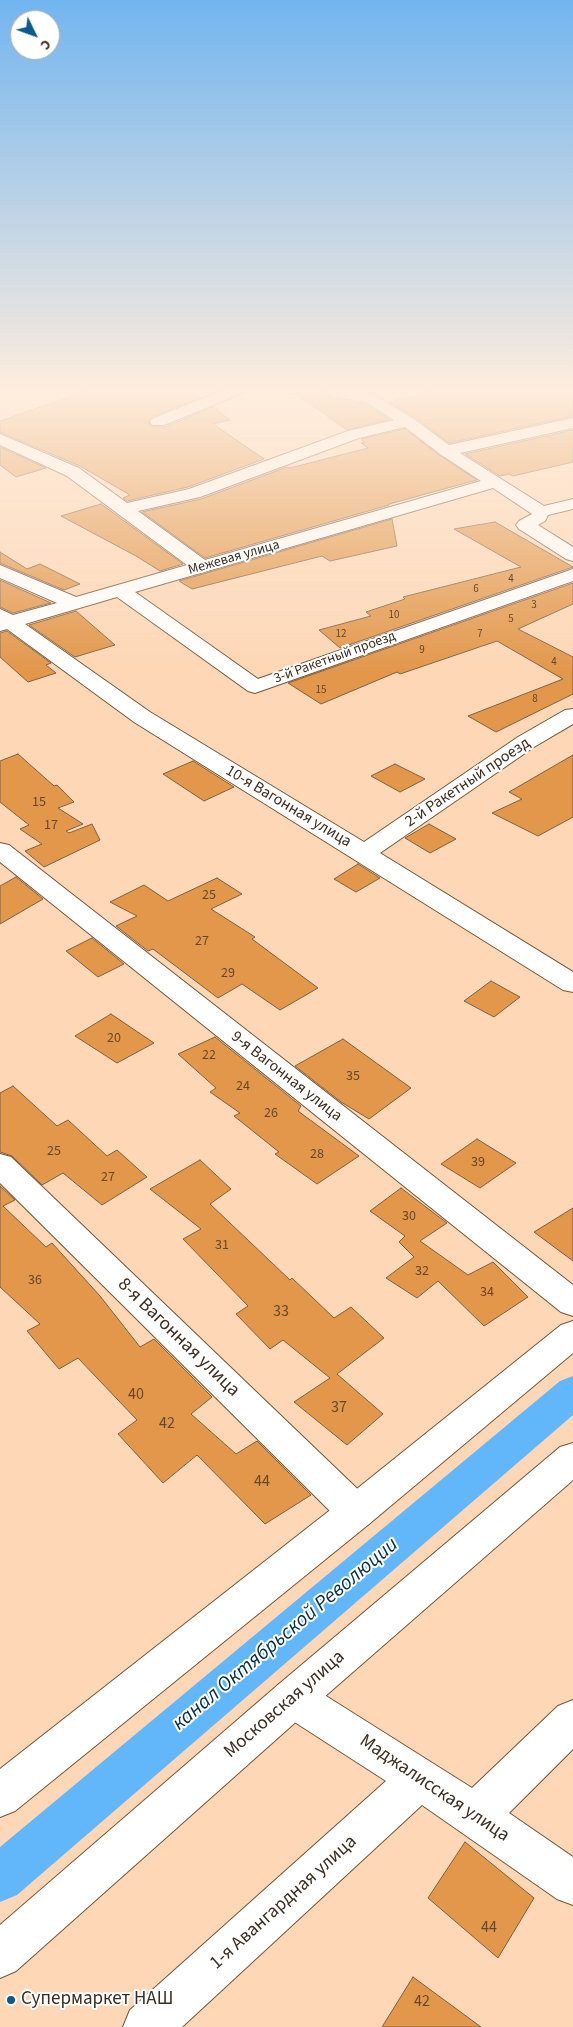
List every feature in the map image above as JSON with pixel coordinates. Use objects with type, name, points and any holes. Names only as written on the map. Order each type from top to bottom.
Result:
[{"type":"street","points":[[89,484],[202,567]]},
{"type":"street","points":[[125,509],[194,493],[220,484]]},
{"type":"street","name":"Межевая улица","points":[[3,621],[74,604],[490,484]]},
{"type":"street","points":[[498,484],[541,512],[573,504]]},
{"type":"street","points":[[541,512],[539,517],[525,525],[573,555]]},
{"type":"street","points":[[0,571],[74,604]]},
{"type":"street","name":"3-й Ракетный проезд","points":[[119,590],[255,687],[573,575]]},
{"type":"street","name":"10-я Вагонная улица","points":[[3,621],[142,717],[573,984]]},
{"type":"street","name":"2-й Ракетный проезд","points":[[364,853],[526,742],[573,716]]},
{"type":"street","name":"9-я Вагонная улица","points":[[0,850],[573,1303]]},
{"type":"street","name":"8-я Вагонная улица","points":[[0,1165],[356,1512]]},
{"type":"street","points":[[4,1785],[356,1512],[573,1334]]},
{"type":"street","name":"Московская улица","points":[[0,1955],[293,1698],[573,1458]]},
{"type":"street","name":"Маджалисская улица","points":[[293,1698],[420,1778],[573,1883]]},
{"type":"street","points":[[475,1816],[573,1720]]},
{"type":"street","name":"1-я Авангардная улица","points":[[147,2027],[420,1778]]},
{"type":"building","points":[[110,484],[197,484],[127,501],[123,498],[130,495]]},
{"type":"building","points":[[242,484],[464,484],[205,558],[142,512],[201,499]]},
{"type":"building","points":[[101,504],[183,564],[160,571],[61,516]]},
{"type":"building","points":[[392,519],[397,546],[330,561],[322,556],[192,589],[179,581]]},
{"type":"building","points":[[495,522],[573,567],[340,648],[319,630],[371,616],[366,612],[405,599],[403,597],[521,567],[454,529]]},
{"type":"building","points":[[0,552],[27,569],[40,564],[80,584],[64,590],[0,563]]},
{"type":"building","points":[[0,580],[51,603],[13,613],[0,607]]},
{"type":"building","points":[[573,583],[573,604],[518,629],[573,657],[573,694],[496,732],[468,716],[563,679],[497,641],[400,674],[397,672],[321,704],[288,683]]},
{"type":"building","points":[[76,611],[115,645],[75,657],[29,625]]},
{"type":"building","points":[[7,631],[51,663],[46,665],[56,673],[28,682],[0,657],[0,633]]},
{"type":"building","points":[[18,754],[54,786],[57,785],[74,802],[58,808],[83,824],[66,831],[69,833],[92,824],[100,840],[44,867],[25,851],[42,844],[20,829],[29,825],[0,802],[0,761]]},
{"type":"building","points":[[573,755],[573,817],[538,836],[492,813],[522,799],[509,792]]},
{"type":"building","points":[[193,761],[234,787],[204,801],[163,774]]},
{"type":"building","points":[[395,764],[425,779],[400,792],[371,776]]},
{"type":"building","points":[[429,824],[456,839],[430,853],[405,838]]},
{"type":"building","points":[[358,864],[380,878],[356,892],[334,879]]},
{"type":"building","points":[[16,877],[43,899],[0,924],[0,886]]},
{"type":"building","points":[[217,878],[242,894],[211,909],[255,937],[252,939],[318,988],[280,1010],[242,984],[218,998],[153,949],[148,951],[116,926],[137,916],[110,902],[144,885],[168,901]]},
{"type":"building","points":[[92,938],[124,964],[98,977],[66,951]]},
{"type":"building","points":[[491,981],[520,997],[494,1017],[464,1001]]},
{"type":"building","points":[[111,1014],[154,1043],[117,1063],[75,1036]]},
{"type":"building","points":[[215,1037],[301,1106],[298,1111],[359,1156],[317,1184],[275,1154],[279,1152],[234,1116],[240,1113],[210,1092],[216,1088],[178,1054]]},
{"type":"building","points":[[343,1039],[411,1088],[369,1119],[341,1102],[295,1066]]},
{"type":"building","points":[[13,1086],[57,1126],[68,1120],[107,1156],[117,1150],[147,1177],[102,1205],[63,1173],[42,1185],[12,1156],[0,1152],[0,1093]]},
{"type":"building","points":[[477,1139],[516,1163],[480,1188],[441,1164]]},
{"type":"building","points":[[200,1160],[231,1189],[210,1204],[290,1280],[292,1278],[334,1318],[351,1307],[384,1338],[337,1374],[383,1414],[347,1445],[294,1402],[330,1378],[283,1340],[270,1349],[236,1314],[248,1306],[183,1239],[201,1229],[150,1189]]},
{"type":"building","points":[[0,1186],[15,1200],[3,1206],[46,1247],[52,1243],[100,1296],[140,1347],[154,1339],[212,1397],[191,1414],[236,1454],[257,1441],[311,1495],[265,1524],[197,1455],[163,1483],[118,1434],[137,1420],[78,1358],[59,1369],[27,1331],[40,1324],[0,1287]]},
{"type":"building","points":[[401,1188],[447,1223],[420,1241],[468,1275],[493,1262],[528,1297],[484,1326],[438,1281],[417,1298],[386,1278],[414,1257],[399,1242],[405,1236],[370,1211]]},
{"type":"building","points":[[573,1208],[573,1261],[534,1232]]},
{"type":"building","points":[[465,1842],[534,1898],[498,1958],[428,1898]]},
{"type":"building","points":[[413,1977],[481,2027],[382,2027]]},
{"type":"waterway","name":"канал Октябрьской Революции","points":[[0,1878],[573,1392]]},
{"type":"place","name":"Супермаркет НАШ","points":[[11,2000]]}]
